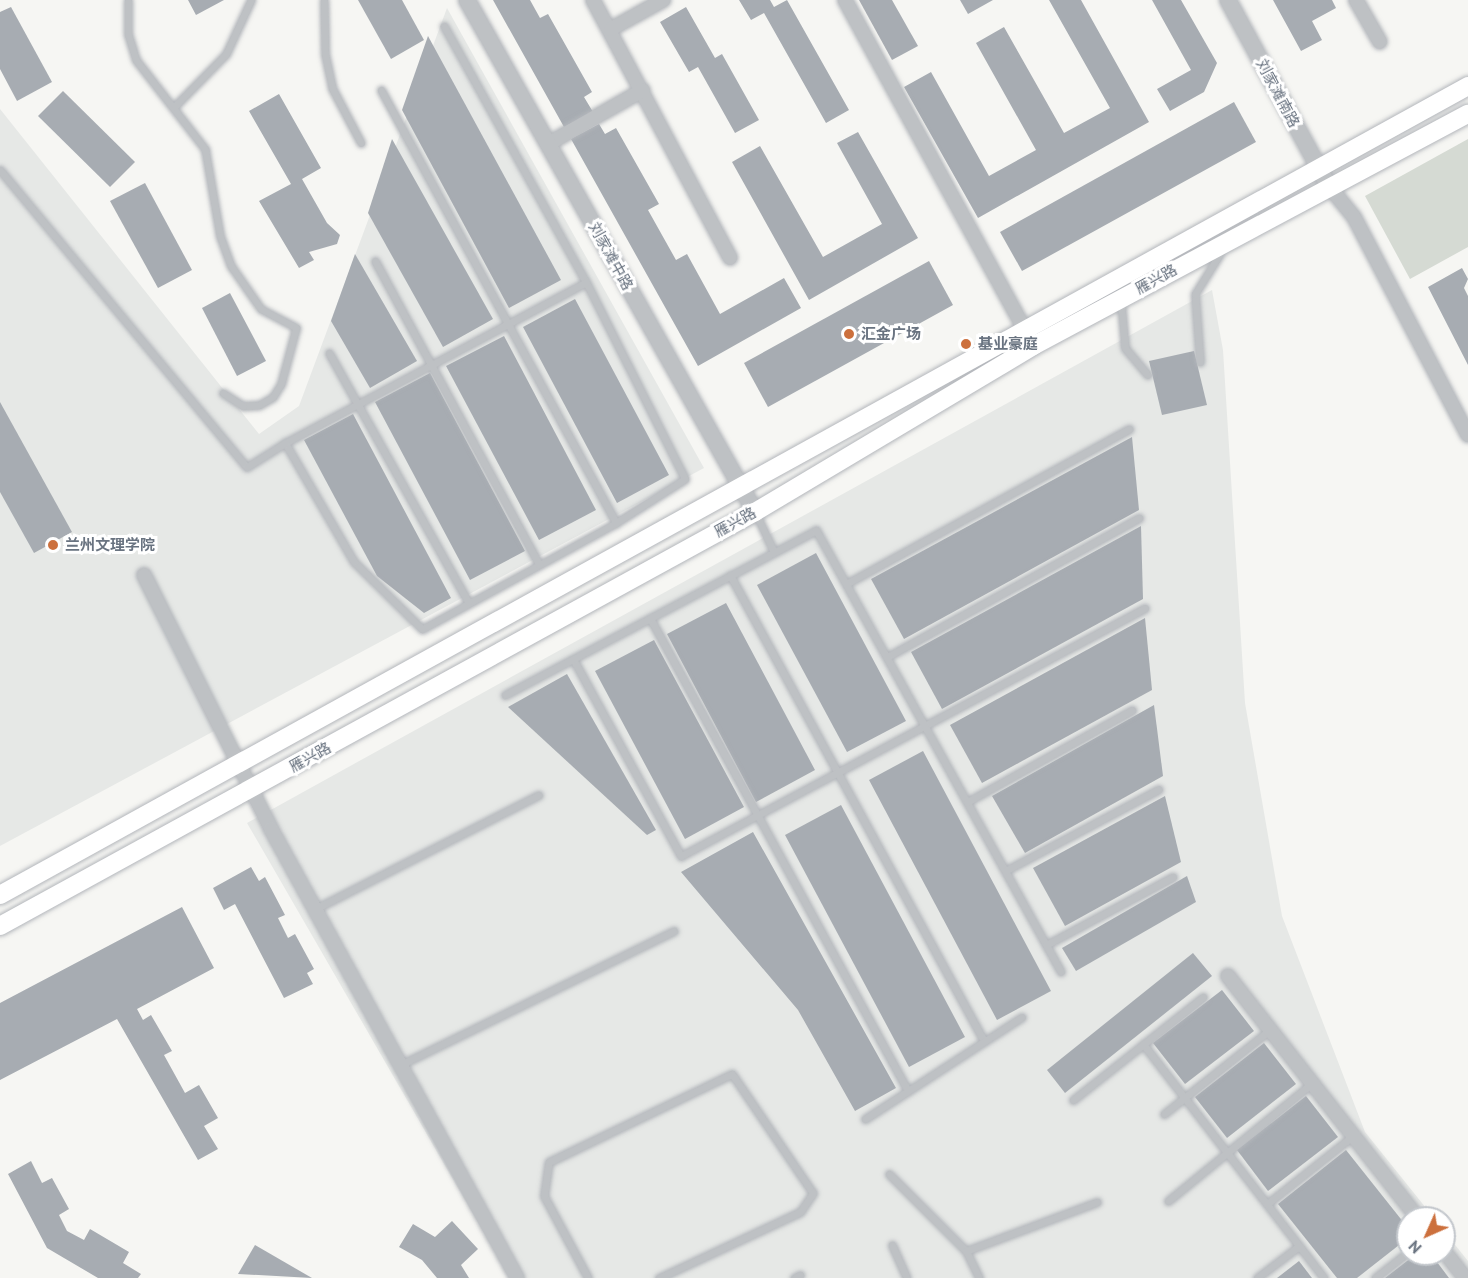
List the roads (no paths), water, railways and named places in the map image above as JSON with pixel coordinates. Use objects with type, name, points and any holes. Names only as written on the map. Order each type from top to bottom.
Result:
[{"type":"main road","name":"雁兴路","points":[[0,896],[1318,166],[1468,86]]},
{"type":"main road","name":"雁兴路","points":[[0,926],[755,512],[1033,346],[1328,185],[1468,114]]},
{"type":"street","name":"刘家滩中路","points":[[467,0],[755,512]]},
{"type":"street","points":[[593,0],[611,29],[730,258]]},
{"type":"street","points":[[611,29],[663,0]]},
{"type":"street","points":[[845,0],[1033,346]]},
{"type":"street","name":"刘家滩南路","points":[[1228,0],[1328,185]]},
{"type":"street","points":[[1356,0],[1380,42]]},
{"type":"street","points":[[548,144],[643,90]]},
{"type":"street","points":[[1328,185],[1354,218],[1468,435]]},
{"type":"street","points":[[144,575],[315,909],[517,1278]]},
{"type":"street","points":[[1228,976],[1409,1206]]},
{"type":"lane","points":[[128,0],[128,34],[136,60],[148,81],[175,106],[205,149],[220,236],[231,266],[261,309],[296,328],[281,384],[273,397],[260,405],[243,406],[223,393]]},
{"type":"lane","points":[[175,106],[203,83],[226,54],[251,0]]},
{"type":"lane","points":[[324,0],[325,54],[332,88],[362,143]]},
{"type":"lane","points":[[285,443],[354,562],[422,629],[616,523],[685,479],[586,282],[444,26]]},
{"type":"lane","points":[[381,90],[616,523]]},
{"type":"lane","points":[[0,170],[247,467],[285,443],[358,406],[586,282]]},
{"type":"lane","points":[[1200,362],[1195,294],[1232,238]]},
{"type":"lane","points":[[375,261],[434,365],[540,564]]},
{"type":"lane","points":[[1121,298],[1125,348],[1148,375]]},
{"type":"lane","points":[[329,353],[468,602]]},
{"type":"lane","points":[[846,584],[1130,429]]},
{"type":"lane","points":[[755,512],[774,552]]},
{"type":"lane","points":[[887,657],[1138,518]]},
{"type":"lane","points":[[505,695],[816,530],[1061,972]]},
{"type":"lane","points":[[730,575],[984,1041]]},
{"type":"lane","points":[[573,659],[681,856],[1145,608]]},
{"type":"lane","points":[[650,618],[908,1091]]},
{"type":"lane","points":[[967,802],[1132,710]]},
{"type":"lane","points":[[1005,871],[1159,789]]},
{"type":"lane","points":[[315,909],[539,795]]},
{"type":"lane","points":[[1046,945],[1173,877]]},
{"type":"lane","points":[[400,1065],[674,930]]},
{"type":"lane","points":[[1073,1100],[1203,997]]},
{"type":"lane","points":[[865,1119],[1022,1017]]},
{"type":"lane","points":[[1164,1114],[1271,1029]]},
{"type":"lane","points":[[1143,1044],[1324,1278]]},
{"type":"lane","points":[[588,1278],[544,1196],[549,1162],[732,1074],[813,1193],[800,1212],[659,1278]]},
{"type":"lane","points":[[1168,1201],[1313,1082]]},
{"type":"lane","points":[[1267,1204],[1354,1134]]},
{"type":"lane","points":[[889,1174],[966,1251],[979,1278]]},
{"type":"lane","points":[[966,1251],[1097,1202]]},
{"type":"lane","points":[[892,1245],[907,1278]]},
{"type":"lane","points":[[1257,1278],[1299,1246]]},
{"type":"lane","points":[[1375,1278],[1396,1261]]},
{"type":"place","name":"汇金广场","points":[[849,334]]},
{"type":"place","name":"基业豪庭","points":[[966,344]]},
{"type":"place","name":"兰州文理学院","points":[[53,545]]}]
